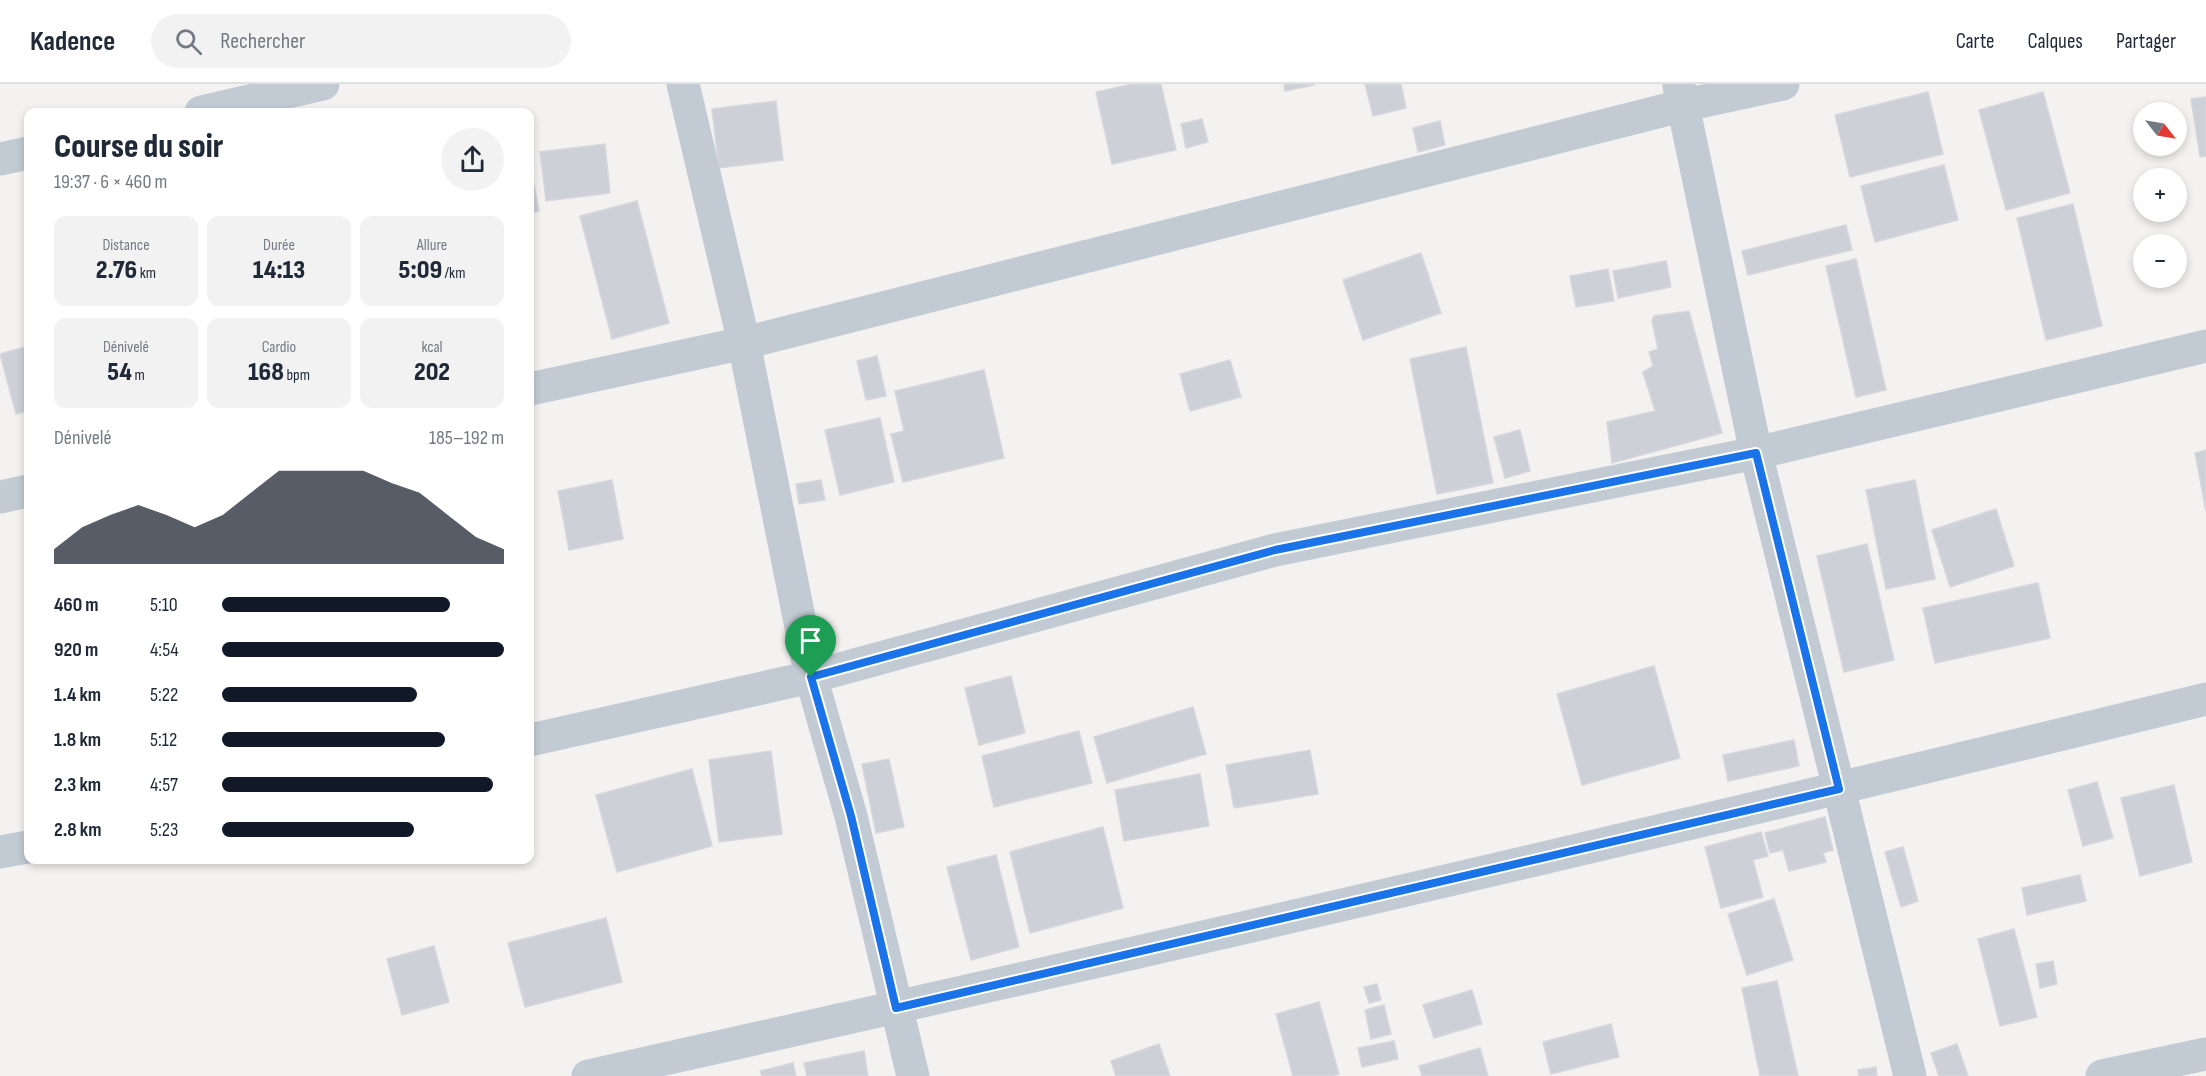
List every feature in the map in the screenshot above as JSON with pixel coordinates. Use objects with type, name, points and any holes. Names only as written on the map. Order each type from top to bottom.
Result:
[{"type":"street","points":[[218,108],[323,84]]},
{"type":"street","points":[[683,84],[744,343],[811,677],[851,816],[913,1076]]},
{"type":"street","points":[[534,388],[744,343],[1682,95],[1784,84]]},
{"type":"street","points":[[1682,95],[1756,453],[1910,1076]]},
{"type":"street","points":[[0,159],[24,154]]},
{"type":"street","points":[[534,739],[811,677],[1275,550],[1756,453],[2206,346]]},
{"type":"street","points":[[0,497],[24,492]]},
{"type":"street","points":[[588,1076],[896,1008],[1839,789],[2206,699]]},
{"type":"street","points":[[0,852],[24,848]]},
{"type":"street","points":[[2102,1076],[2206,1054]]},
{"type":"building","points":[[1132,84],[1161,84],[1176,150],[1112,164],[1096,92]]},
{"type":"building","points":[[1284,84],[1314,84],[1314,85],[1285,91]]},
{"type":"building","points":[[1365,84],[1401,84],[1406,108],[1373,116]]},
{"type":"building","points":[[1928,92],[1943,154],[1850,177],[1835,115]]},
{"type":"building","points":[[2043,92],[2070,193],[2006,210],[1979,110]]},
{"type":"building","points":[[2206,97],[2206,156],[2200,157],[2191,99]]},
{"type":"building","points":[[776,101],[783,160],[719,168],[712,109]]},
{"type":"building","points":[[1202,119],[1208,142],[1186,148],[1181,124]]},
{"type":"building","points":[[1440,121],[1445,145],[1418,152],[1413,128]]},
{"type":"building","points":[[605,144],[610,193],[546,201],[540,152]]},
{"type":"building","points":[[1944,165],[1958,220],[1875,242],[1861,186]]},
{"type":"building","points":[[534,185],[539,211],[534,212]]},
{"type":"building","points":[[637,201],[669,323],[612,339],[580,216]]},
{"type":"building","points":[[2073,204],[2102,326],[2046,340],[2017,218]]},
{"type":"building","points":[[1846,225],[1852,250],[1748,275],[1742,251]]},
{"type":"building","points":[[1421,253],[1441,313],[1363,340],[1343,280]]},
{"type":"building","points":[[1856,259],[1886,390],[1856,397],[1826,266]]},
{"type":"building","points":[[1666,261],[1671,287],[1618,298],[1613,271]]},
{"type":"building","points":[[1608,269],[1614,301],[1576,307],[1570,276]]},
{"type":"building","points":[[1689,311],[1722,433],[1612,463],[1607,422],[1655,411],[1643,372],[1653,366],[1649,352],[1658,349],[1652,321],[1654,316]]},
{"type":"building","points":[[24,347],[24,412],[16,414],[0,354]]},
{"type":"building","points":[[1466,347],[1493,483],[1437,494],[1410,359]]},
{"type":"building","points":[[877,356],[886,396],[866,400],[857,361]]},
{"type":"building","points":[[1230,360],[1241,397],[1190,411],[1180,374]]},
{"type":"building","points":[[984,370],[1004,458],[903,482],[891,434],[904,431],[895,391]]},
{"type":"building","points":[[880,418],[894,482],[840,495],[825,430]]},
{"type":"building","points":[[1520,430],[1530,471],[1505,478],[1494,437]]},
{"type":"building","points":[[2206,450],[2206,511],[2195,453]]},
{"type":"building","points":[[612,480],[623,539],[569,550],[558,491]]},
{"type":"building","points":[[821,480],[825,500],[799,504],[796,484]]},
{"type":"building","points":[[1915,480],[1935,579],[1886,589],[1866,490]]},
{"type":"building","points":[[1996,509],[2014,566],[1950,587],[1932,530]]},
{"type":"building","points":[[1867,544],[1894,660],[1844,672],[1817,556]]},
{"type":"building","points":[[2038,583],[2050,638],[1935,663],[1923,608]]},
{"type":"building","points":[[1654,666],[1680,758],[1582,785],[1557,694]]},
{"type":"building","points":[[1011,676],[1025,733],[979,745],[965,688]]},
{"type":"building","points":[[1193,707],[1206,754],[1107,783],[1094,737]]},
{"type":"building","points":[[1079,731],[1092,783],[994,807],[982,756]]},
{"type":"building","points":[[1794,740],[1799,766],[1728,781],[1723,755]]},
{"type":"building","points":[[1310,750],[1318,794],[1234,808],[1226,765]]},
{"type":"building","points":[[771,751],[782,834],[719,842],[709,760]]},
{"type":"building","points":[[889,759],[904,827],[876,833],[862,764]]},
{"type":"building","points":[[692,769],[712,846],[617,872],[596,795]]},
{"type":"building","points":[[1200,774],[1209,826],[1124,841],[1115,790]]},
{"type":"building","points":[[2097,782],[2113,838],[2083,846],[2068,790]]},
{"type":"building","points":[[2174,785],[2192,862],[2140,876],[2121,798]]},
{"type":"building","points":[[1825,817],[1833,850],[1823,853],[1826,862],[1789,871],[1783,850],[1770,853],[1765,833]]},
{"type":"building","points":[[1103,827],[1123,908],[1030,933],[1010,852]]},
{"type":"building","points":[[1761,832],[1768,856],[1753,860],[1763,897],[1721,908],[1705,847]]},
{"type":"building","points":[[1903,847],[1918,901],[1901,907],[1885,852]]},
{"type":"building","points":[[996,855],[1019,947],[971,960],[947,867]]},
{"type":"building","points":[[2080,875],[2086,901],[2027,915],[2022,888]]},
{"type":"building","points":[[1774,899],[1793,960],[1747,975],[1728,914]]},
{"type":"building","points":[[606,918],[622,982],[525,1007],[508,943]]},
{"type":"building","points":[[2014,929],[2037,1017],[2000,1026],[1978,939]]},
{"type":"building","points":[[434,946],[449,1002],[402,1015],[387,959]]},
{"type":"building","points":[[2053,961],[2057,984],[2040,988],[2036,964]]},
{"type":"building","points":[[1777,981],[1798,1076],[1760,1076],[1742,988]]},
{"type":"building","points":[[1377,984],[1381,1000],[1369,1003],[1364,987]]},
{"type":"building","points":[[1472,990],[1482,1024],[1434,1038],[1423,1005]]},
{"type":"building","points":[[1319,1002],[1339,1074],[1293,1076],[1276,1014]]},
{"type":"building","points":[[1384,1005],[1391,1034],[1371,1039],[1365,1010]]},
{"type":"building","points":[[1611,1024],[1619,1057],[1551,1074],[1543,1042]]},
{"type":"building","points":[[1394,1041],[1398,1059],[1362,1067],[1358,1048]]},
{"type":"building","points":[[1159,1044],[1170,1076],[1116,1076],[1111,1061]]},
{"type":"building","points":[[1957,1044],[1968,1076],[1939,1076],[1931,1053]]},
{"type":"building","points":[[1480,1048],[1488,1076],[1422,1076],[1419,1066]]},
{"type":"building","points":[[864,1051],[868,1076],[807,1076],[804,1063]]},
{"type":"building","points":[[793,1063],[796,1076],[762,1076],[760,1071]]},
{"type":"building","points":[[1876,1067],[1877,1076],[1859,1076],[1858,1070]]},
{"type":"route","points":[[1756,453],[1839,789],[896,1008],[851,816],[811,677],[1275,550],[1756,453]]}]
